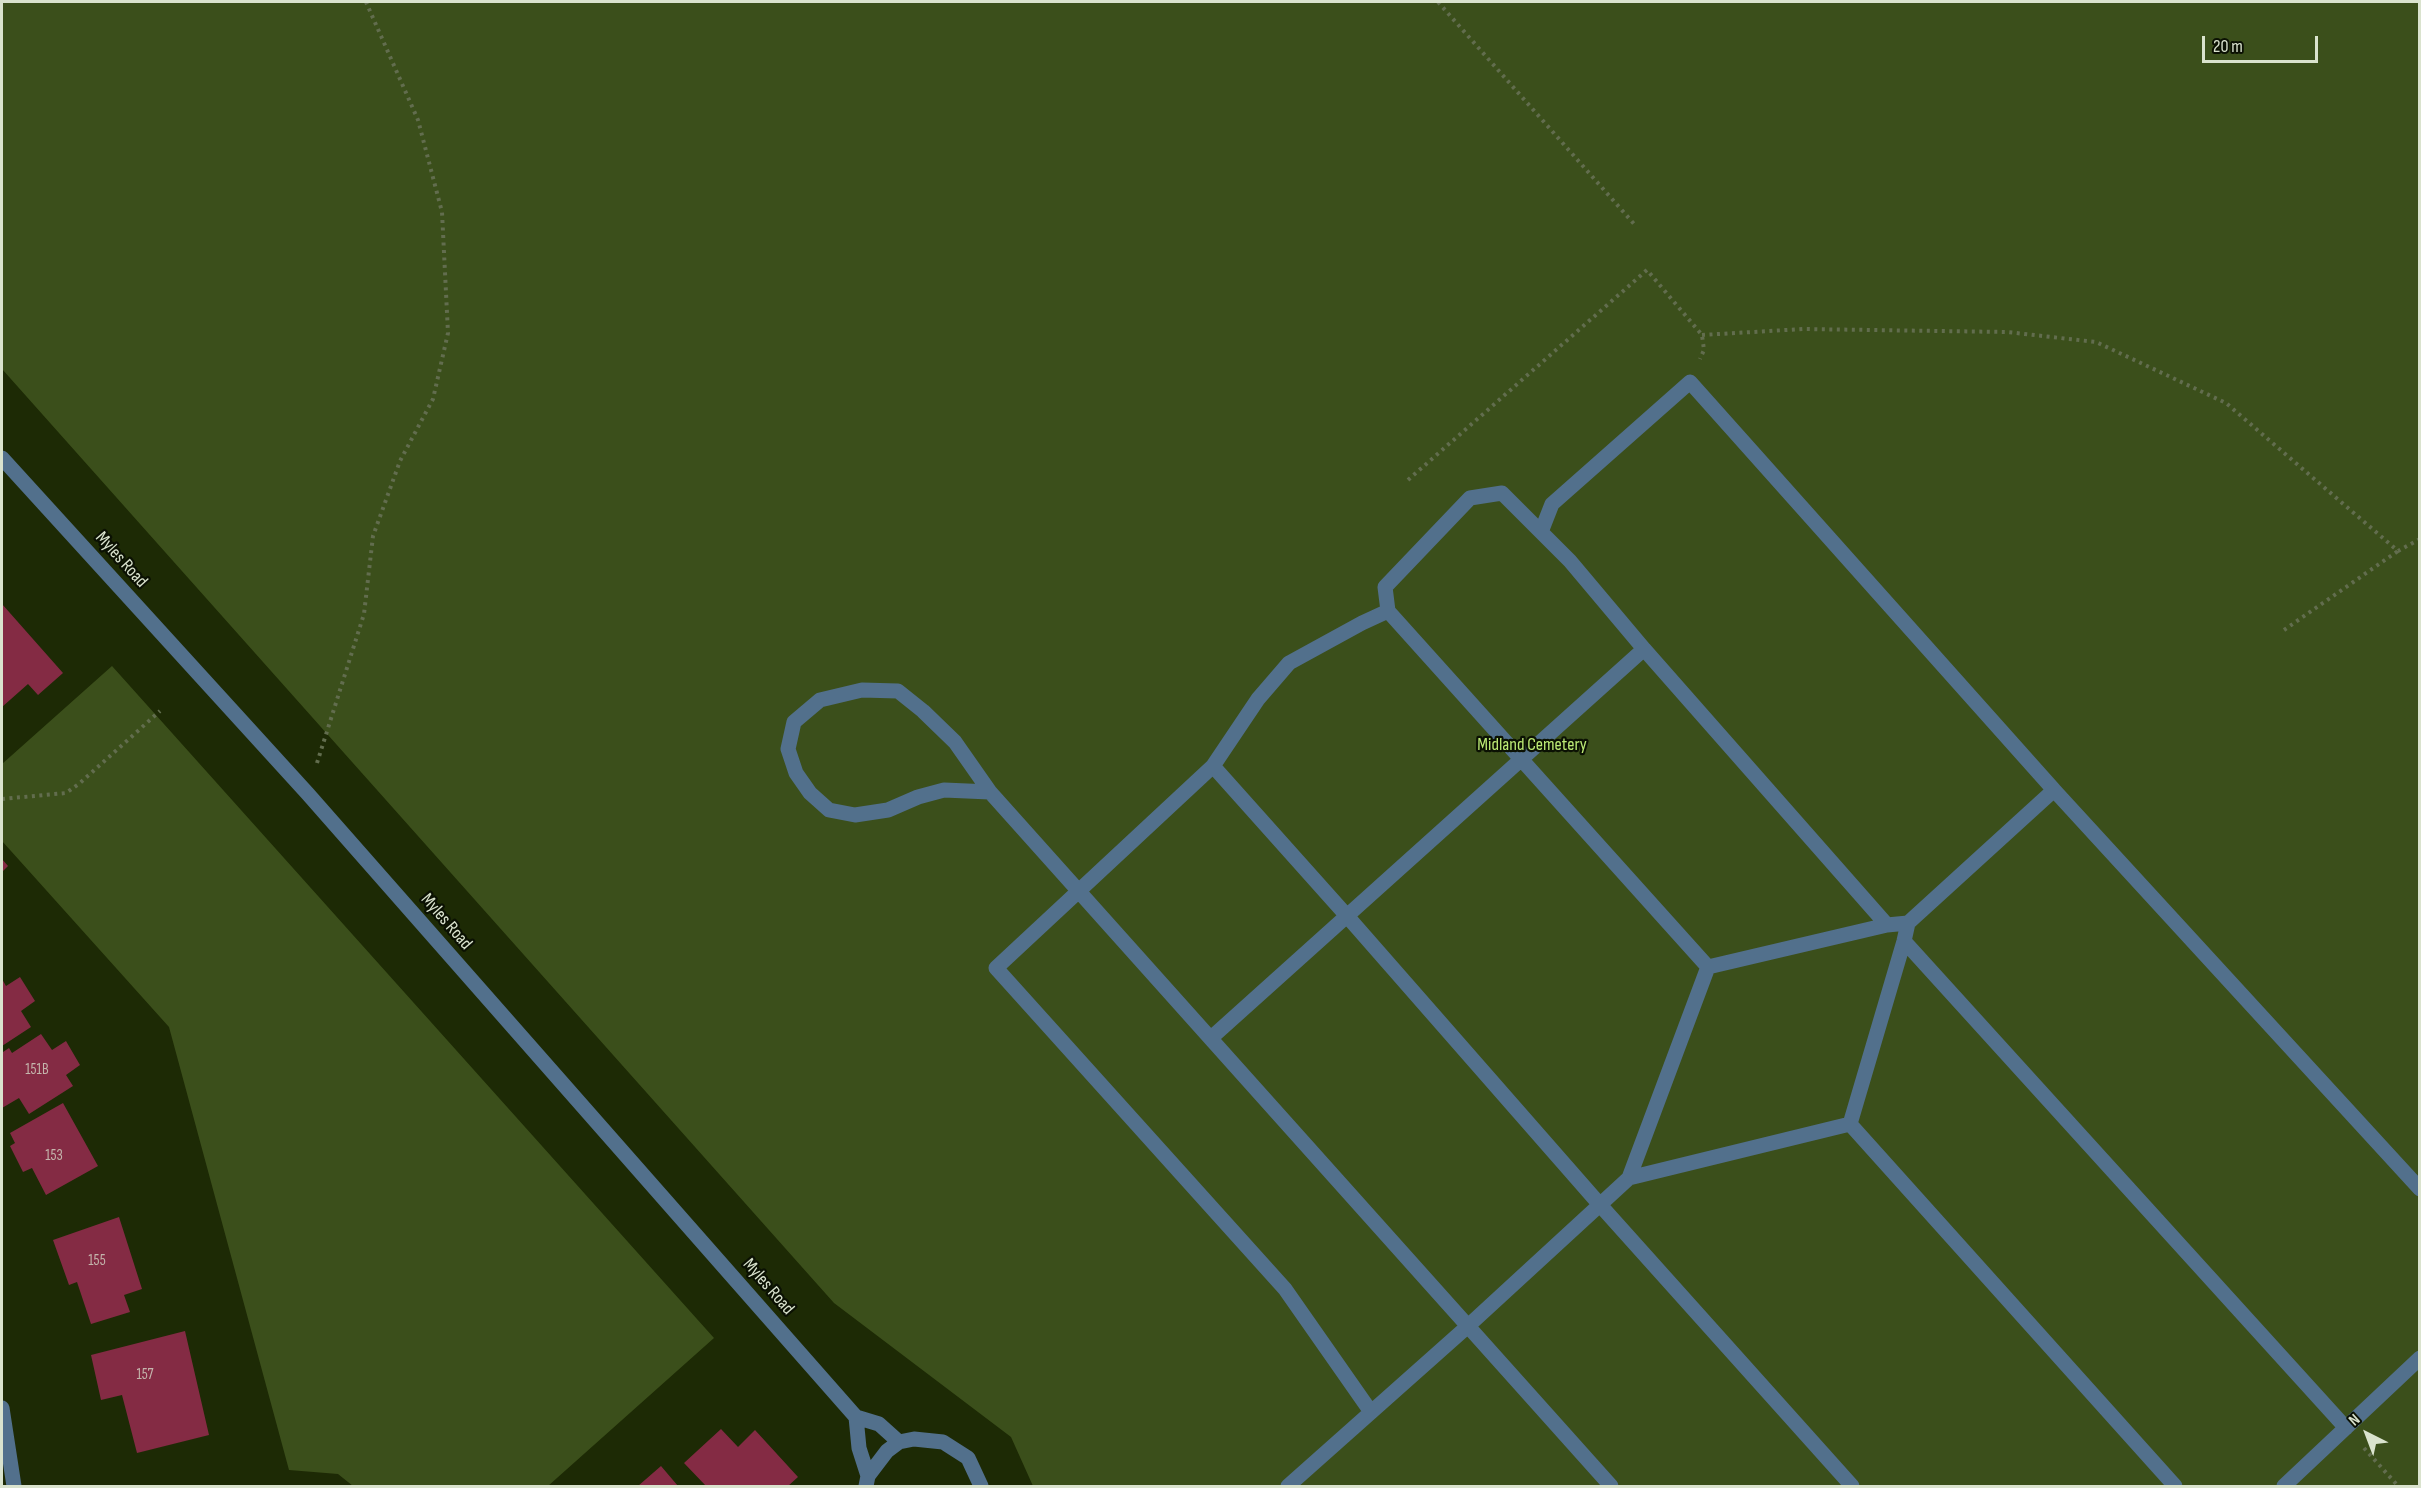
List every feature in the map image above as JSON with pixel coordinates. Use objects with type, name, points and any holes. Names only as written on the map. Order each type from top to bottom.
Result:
[{"type":"street","points":[[1540,532],[1552,504],[1690,382],[2054,790],[2420,1189]]},
{"type":"street","name":"Myles Road","points":[[2,458],[308,794],[856,1417],[879,1424],[899,1442]]},
{"type":"street","points":[[1708,967],[1388,611],[1385,587],[1470,498],[1502,493],[1570,561],[1644,649],[1887,925]]},
{"type":"street","points":[[1371,1412],[1285,1289],[996,968],[1213,766],[1258,699],[1289,663],[1388,611]]},
{"type":"street","points":[[1211,1038],[1644,649]]},
{"type":"street","points":[[990,792],[945,790],[918,797],[888,810],[855,815],[829,810],[810,793],[796,773],[788,749],[794,722],[820,700],[862,690],[898,692],[923,711],[955,742],[990,792],[1611,1486]]},
{"type":"street","points":[[1213,766],[1601,1206],[1852,1486]]},
{"type":"street","points":[[1850,1124],[1908,923],[2054,790]]},
{"type":"street","points":[[1708,967],[1887,925],[1908,923]]},
{"type":"street","points":[[1904,942],[2346,1428]]},
{"type":"street","points":[[1288,1486],[1601,1206],[1629,1178],[1708,967]]},
{"type":"street","points":[[1629,1178],[1850,1124]]},
{"type":"street","points":[[1850,1124],[2175,1486]]},
{"type":"street","points":[[2284,1486],[2420,1358]]},
{"type":"street","points":[[2,1408],[14,1486]]},
{"type":"street","points":[[856,1417],[859,1448],[867,1481]]},
{"type":"street","points":[[867,1481],[886,1451],[899,1442],[914,1439],[943,1442],[968,1458],[981,1486]]},
{"type":"path","points":[[308,794],[364,614],[373,536],[400,461],[433,399],[447,333],[442,212],[418,120],[366,2]]},
{"type":"path","points":[[1438,2],[1635,225]]},
{"type":"path","points":[[1408,480],[1647,270],[1702,335],[1704,350],[1690,382]]},
{"type":"path","points":[[1702,335],[1803,329],[2007,332],[2096,342],[2226,403],[2397,551]]},
{"type":"path","points":[[2284,630],[2397,551],[2420,539]]},
{"type":"path","points":[[2,799],[66,792],[80,783],[160,711]]},
{"type":"path","points":[[2346,1428],[2398,1486]]},
{"type":"green space","name":"Midland Cemetery","points":[[2,2],[2419,2],[2419,1486],[1033,1486],[1011,1437],[834,1303],[2,369]]},
{"type":"green space","points":[[112,666],[714,1338],[548,1486],[353,1486],[338,1474],[289,1470],[169,1027],[2,841],[2,764]]},
{"type":"building","points":[[2,604],[63,673],[38,695],[28,684],[2,707]]},
{"type":"building","points":[[2,859],[8,866],[2,872]]},
{"type":"building","points":[[20,977],[35,1001],[21,1011],[31,1027],[2,1046],[2,979],[6,986]]},
{"type":"building","points":[[41,1034],[52,1050],[66,1041],[80,1065],[66,1075],[73,1086],[29,1114],[19,1098],[2,1108],[2,1049],[3,1052],[9,1048],[12,1053]]},
{"type":"building","points":[[63,1103],[98,1166],[46,1195],[32,1168],[23,1172],[10,1146],[15,1143],[10,1133]]},
{"type":"building","points":[[119,1217],[142,1289],[124,1295],[130,1312],[91,1324],[77,1282],[69,1285],[53,1240]]},
{"type":"building","points":[[185,1331],[209,1435],[137,1453],[122,1395],[101,1400],[91,1355]]},
{"type":"building","points":[[721,1429],[738,1447],[755,1430],[798,1477],[788,1486],[706,1486],[684,1463]]},
{"type":"building","points":[[661,1466],[678,1486],[638,1486]]}]
